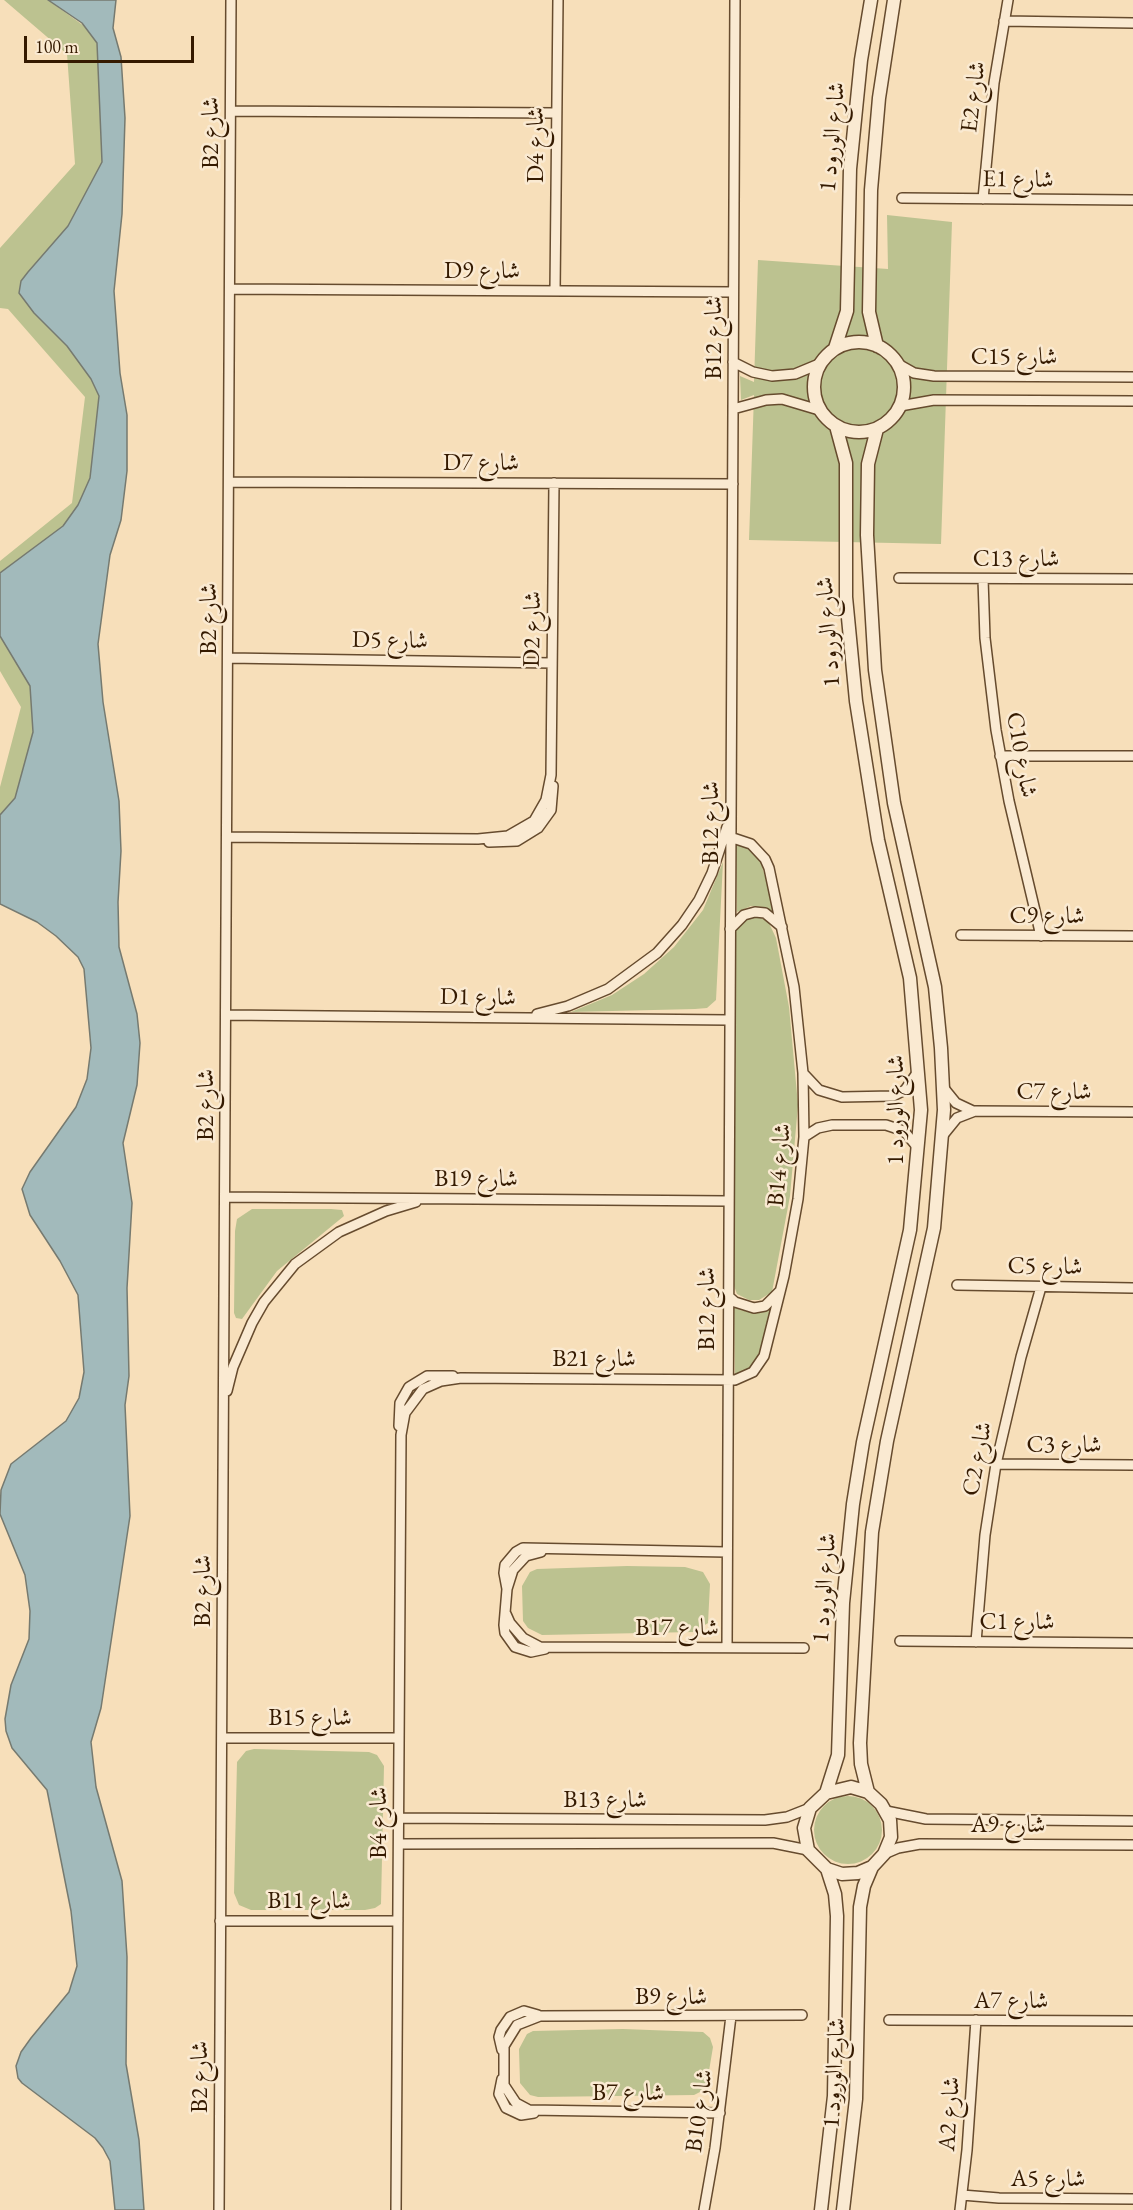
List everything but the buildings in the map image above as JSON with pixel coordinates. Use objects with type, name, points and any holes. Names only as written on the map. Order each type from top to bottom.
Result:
[{"type":"street","name":"B2 شارع","points":[[219,2210],[231,0]]},
{"type":"street","name":"D4 شارع","points":[[555,291],[558,0]]},
{"type":"street","name":"B12 شارع","points":[[726,1647],[735,0]]},
{"type":"street","name":"شارع الورود 1","points":[[819,364],[835,348],[847,311],[850,170],[861,60],[871,0]]},
{"type":"street","name":"شارع الورود 1","points":[[877,346],[869,312],[871,190],[879,98],[894,0]]},
{"type":"street","name":"E2 شارع","points":[[983,199],[990,116],[1008,0]]},
{"type":"street","points":[[1004,21],[1133,23]]},
{"type":"street","points":[[231,111],[556,113]]},
{"type":"street","name":"E1 شارع","points":[[902,198],[1133,200]]},
{"type":"street","name":"D9 شارع","points":[[230,289],[733,292]]},
{"type":"street","points":[[733,409],[766,399],[782,399],[819,410],[836,426],[849,431],[863,432],[877,429],[886,423],[900,406],[904,385],[897,364],[892,357],[877,346],[863,342],[848,343],[835,348]]},
{"type":"street","points":[[733,362],[753,372],[772,376],[795,374],[819,364]]},
{"type":"street","points":[[819,364],[813,387],[819,410]]},
{"type":"street","name":"C15 شارع","points":[[897,364],[914,373],[934,376],[1133,377]]},
{"type":"street","name":"C15 شارع","points":[[900,406],[934,400],[1133,401]]},
{"type":"street","name":"شارع الورود 1","points":[[810,1808],[826,1793],[838,1755],[843,1603],[853,1504],[863,1442],[906,1257],[919,1149],[921,1110],[910,978],[879,840],[856,701],[846,597],[846,463],[836,426]]},
{"type":"street","name":"شارع الورود 1","points":[[868,1792],[862,1774],[860,1743],[872,1532],[884,1452],[932,1238],[942,1137],[943,1087],[939,1017],[933,976],[894,803],[874,670],[869,602],[868,464],[877,429]]},
{"type":"street","name":"D7 شارع","points":[[229,482],[733,484]]},
{"type":"street","name":"D2 شارع","points":[[227,837],[478,839],[508,836],[534,821],[546,800],[551,775],[554,483]]},
{"type":"street","name":"C13 شارع","points":[[899,578],[1133,579]]},
{"type":"street","name":"C10 شارع","points":[[983,579],[987,657],[1000,756],[1041,936]]},
{"type":"street","name":"D5 شارع","points":[[228,658],[552,663]]},
{"type":"street","points":[[1000,756],[1133,756]]},
{"type":"street","points":[[516,1018],[548,1012],[588,998],[626,978],[657,953],[682,925],[699,900],[719,854],[730,816]]},
{"type":"street","name":"B14 شارع","points":[[726,1380],[745,1377],[759,1365],[764,1356],[781,1290],[797,1209],[804,1137],[803,1073],[796,997],[782,927],[765,859],[751,844],[730,837]]},
{"type":"street","points":[[729,930],[744,915],[755,912],[765,914],[782,927]]},
{"type":"street","name":"C9 شارع","points":[[961,935],[1133,936]]},
{"type":"street","name":"D1 شارع","points":[[226,1015],[728,1020]]},
{"type":"street","points":[[803,1073],[813,1086],[825,1094],[842,1097],[886,1096],[905,1090],[918,1071]]},
{"type":"street","points":[[943,1087],[956,1103],[975,1112]]},
{"type":"street","points":[[942,1137],[957,1118],[975,1112]]},
{"type":"street","name":"C7 شارع","points":[[975,1112],[1133,1112]]},
{"type":"street","points":[[804,1137],[818,1128],[832,1125],[886,1125],[904,1131],[919,1149]]},
{"type":"street","name":"B19 شارع","points":[[225,1197],[727,1201]]},
{"type":"street","points":[[223,1414],[233,1367],[252,1323],[274,1288],[296,1264],[326,1240],[364,1220],[431,1198]]},
{"type":"street","name":"C5 شارع","points":[[957,1286],[1133,1288]]},
{"type":"street","name":"C2 شارع","points":[[976,1642],[984,1547],[996,1464],[1021,1357],[1041,1287]]},
{"type":"street","points":[[727,1295],[735,1302],[754,1308],[765,1306],[781,1290]]},
{"type":"street","name":"B21 شارع","points":[[401,1435],[400,1403],[409,1387],[427,1376],[438,1374],[461,1378],[726,1380]]},
{"type":"street","name":"B4 شارع","points":[[396,2210],[401,1435]]},
{"type":"street","name":"C3 شارع","points":[[996,1464],[1133,1465]]},
{"type":"street","name":"B17 شارع","points":[[726,1552],[547,1550],[521,1559],[513,1570],[507,1589],[505,1633],[515,1647],[531,1652],[550,1648],[804,1648]]},
{"type":"street","name":"C1 شارع","points":[[900,1641],[1133,1643]]},
{"type":"street","name":"B15 شارع","points":[[222,1738],[399,1738]]},
{"type":"street","points":[[826,1793],[850,1787],[868,1792],[886,1811],[891,1838],[884,1854]]},
{"type":"street","points":[[808,1850],[804,1828],[810,1808]]},
{"type":"street","name":"B13 شارع","points":[[399,1818],[765,1820],[787,1818],[810,1808]]},
{"type":"street","name":"A9 شارع","points":[[886,1811],[926,1819],[1133,1821]]},
{"type":"street","name":"B13 شارع","points":[[399,1844],[773,1843],[808,1850]]},
{"type":"street","name":"A9 شارع","points":[[884,1854],[898,1848],[920,1844],[1133,1845]]},
{"type":"street","name":"شارع الورود 1","points":[[808,1850],[827,1869],[835,1894],[837,1916],[834,2096],[821,2210]]},
{"type":"street","name":"شارع الورود 1","points":[[843,2210],[856,2099],[860,1907],[864,1886],[872,1867],[884,1854]]},
{"type":"street","points":[[827,1869],[850,1875],[872,1867]]},
{"type":"street","name":"B11 شارع","points":[[220,1921],[398,1921]]},
{"type":"street","name":"B9 شارع","points":[[536,2112],[521,2115],[506,2108],[499,2094],[502,2078],[502,2053],[508,2035],[517,2025],[540,2016],[802,2015]]},
{"type":"street","name":"B10 شارع","points":[[704,2210],[720,2113],[731,2016]]},
{"type":"street","name":"A7 شارع","points":[[889,2020],[1133,2021]]},
{"type":"street","name":"A2 شارع","points":[[960,2210],[976,2020]]},
{"type":"street","name":"B7 شارع","points":[[536,2112],[720,2113]]},
{"type":"street","name":"A5 شارع","points":[[962,2195],[999,2198],[1133,2199]]},
{"type":"green space","points":[[4,0],[48,0],[91,31],[97,43],[102,162],[68,226],[19,293],[34,313],[67,346],[91,379],[99,396],[90,478],[78,505],[63,526],[0,573],[0,561],[72,503],[85,397],[8,309],[0,308],[0,248],[75,164],[67,54]]},
{"type":"green space","points":[[887,215],[952,222],[941,544],[749,540],[754,395],[741,400],[740,376],[754,382],[758,260],[888,269]]},
{"type":"green space","points":[[0,636],[30,686],[33,732],[15,798],[0,815],[0,787],[21,707],[0,671]]},
{"type":"green space","points":[[736,845],[747,847],[760,859],[776,916],[763,907],[751,906],[737,912]]},
{"type":"green space","points":[[723,862],[716,1000],[707,1008],[695,1009],[571,1012],[612,995],[644,974],[674,947],[703,910]]},
{"type":"green space","points":[[758,917],[768,921],[776,938],[789,1007],[798,1105],[790,1196],[772,1292],[759,1300],[749,1300],[737,1294],[734,1286],[736,930],[746,919]]},
{"type":"green space","points":[[252,1209],[331,1209],[342,1210],[344,1216],[277,1271],[242,1319],[236,1318],[234,1313],[235,1231],[237,1219]]},
{"type":"green space","points":[[774,1304],[756,1362],[744,1372],[735,1374],[734,1305],[740,1310],[749,1312],[764,1311]]},
{"type":"green space","points":[[685,1567],[703,1572],[710,1584],[708,1623],[694,1632],[542,1635],[528,1628],[523,1621],[522,1586],[530,1572],[537,1569]]},
{"type":"green space","points":[[254,1749],[369,1752],[377,1755],[384,1766],[381,1904],[365,1910],[251,1910],[239,1905],[234,1893],[237,1762],[246,1751]]},
{"type":"green space","points":[[841,1796],[855,1796],[867,1801],[877,1811],[882,1830],[877,1849],[867,1859],[855,1864],[841,1864],[829,1859],[819,1849],[814,1837],[814,1823],[819,1811],[829,1801]]},
{"type":"green space","points":[[623,2029],[703,2032],[710,2038],[713,2047],[706,2089],[694,2095],[538,2097],[530,2095],[520,2083],[519,2049],[527,2034],[533,2031]]},
{"type":"water","points":[[48,0],[116,0],[113,28],[121,57],[125,118],[122,214],[114,291],[120,373],[127,415],[127,471],[121,520],[110,555],[98,644],[103,702],[119,801],[121,851],[118,902],[119,947],[137,1014],[140,1043],[137,1085],[123,1143],[132,1203],[127,1288],[129,1376],[125,1405],[130,1516],[101,1708],[91,1742],[96,1787],[122,1881],[127,1957],[126,2064],[139,2140],[144,2210],[115,2210],[110,2161],[103,2148],[95,2138],[22,2083],[18,2078],[16,2066],[21,2052],[31,2038],[69,1992],[77,1966],[71,1911],[47,1790],[12,1748],[6,1731],[5,1719],[11,1685],[29,1639],[30,1611],[25,1575],[0,1514],[1,1490],[11,1464],[66,1421],[79,1398],[84,1372],[78,1295],[60,1261],[30,1215],[22,1189],[30,1172],[76,1107],[87,1079],[91,1048],[84,969],[78,957],[56,936],[37,922],[0,904],[0,815],[15,798],[33,732],[30,686],[0,636],[0,573],[63,526],[78,505],[90,478],[99,396],[91,379],[67,346],[34,313],[19,293],[21,281],[68,226],[102,162],[97,43],[82,23]]}]
